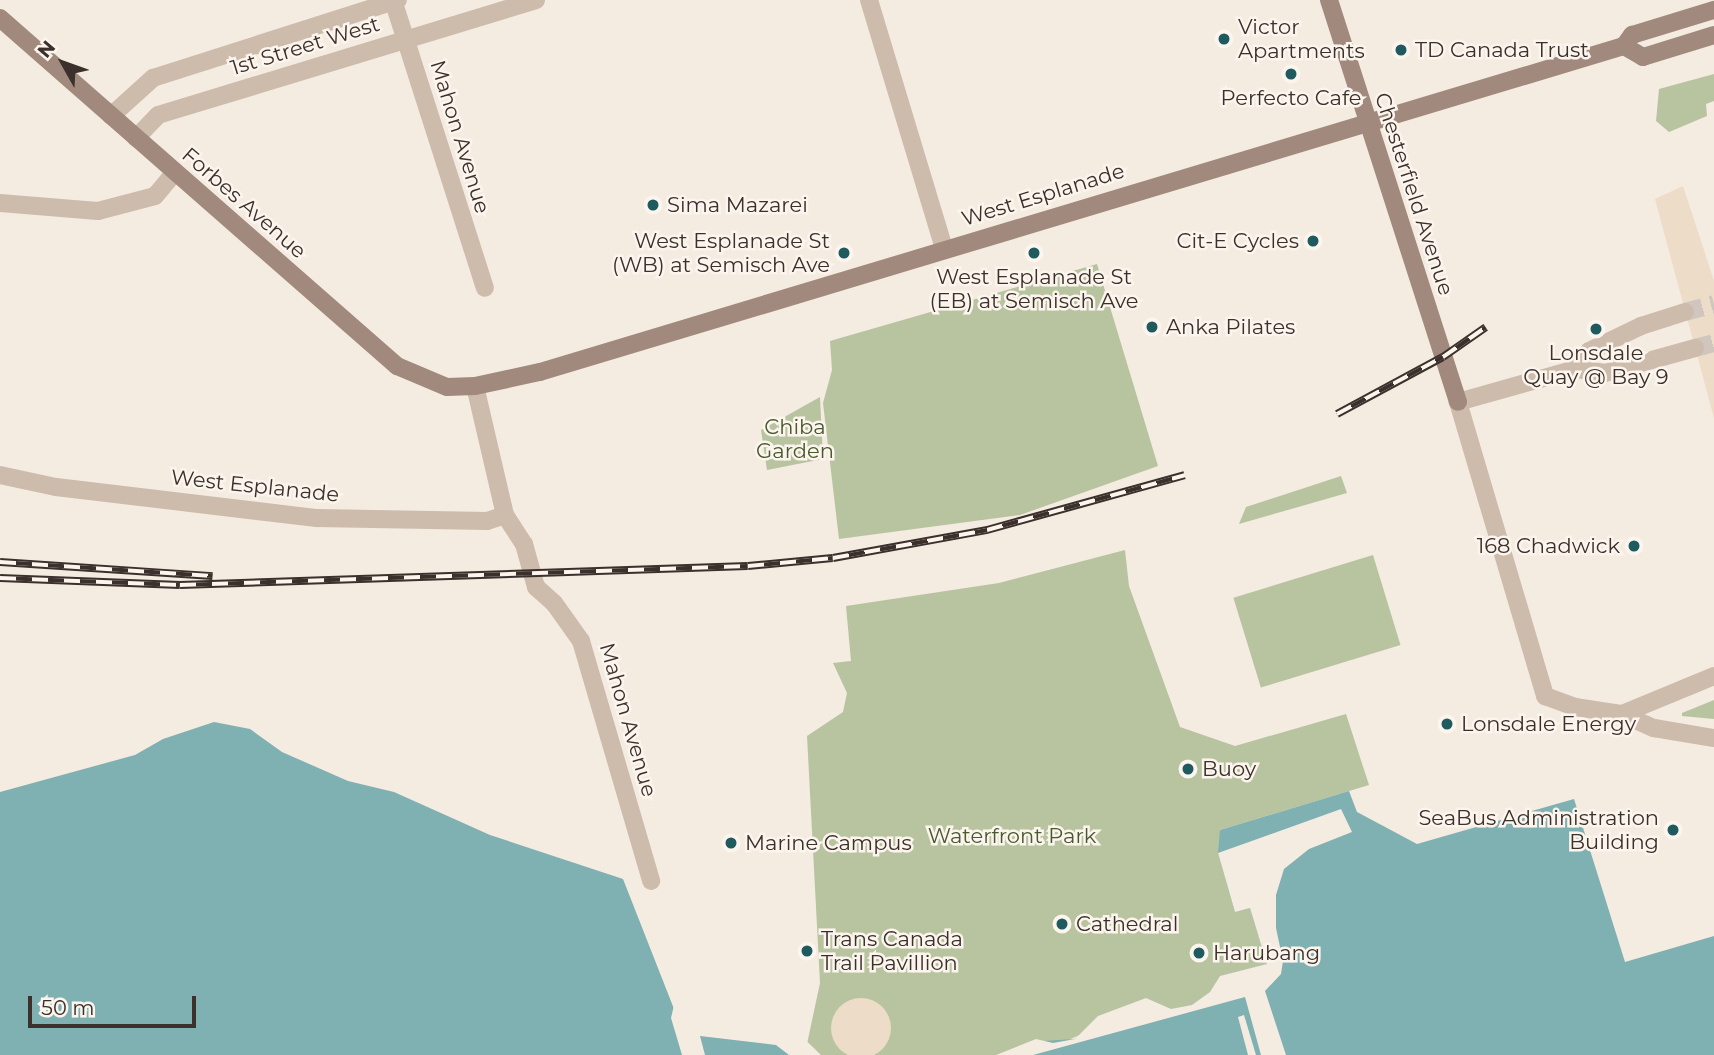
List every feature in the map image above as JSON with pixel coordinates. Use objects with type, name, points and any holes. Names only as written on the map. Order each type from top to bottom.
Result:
[{"type":"main road","name":"Chesterfield Avenue","points":[[1329,0],[1458,402]]},
{"type":"main road","name":"West Esplanade","points":[[475,386],[540,372],[1624,46],[1632,35],[1714,10]]},
{"type":"main road","name":"Forbes Avenue","points":[[0,18],[397,366],[447,387],[475,386]]},
{"type":"main road","name":"West Esplanade","points":[[1624,46],[1643,57],[1714,35]]},
{"type":"street","name":"Mahon Avenue","points":[[395,0],[485,288]]},
{"type":"street","points":[[111,116],[153,78],[395,0]]},
{"type":"street","name":"1st Street West","points":[[136,138],[158,115],[536,0]]},
{"type":"street","points":[[869,0],[944,249]]},
{"type":"street","points":[[0,203],[98,211],[155,196],[175,172]]},
{"type":"street","points":[[1576,369],[1589,351],[1641,326],[1685,312]]},
{"type":"street","points":[[1695,348],[1605,373],[1576,369],[1458,402],[1545,695],[1575,707],[1622,714],[1654,728],[1714,738]]},
{"type":"street","name":"Mahon Avenue","points":[[475,386],[505,514],[524,544],[536,587],[554,603],[581,641],[651,881]]},
{"type":"street","name":"West Esplanade","points":[[0,475],[56,486],[317,518],[487,521],[505,514]]},
{"type":"street","points":[[1622,714],[1714,676]]},
{"type":"green space","points":[[1714,74],[1714,101],[1706,104],[1707,116],[1669,132],[1656,121],[1659,89]]},
{"type":"green space","points":[[1097,264],[1158,466],[1020,515],[839,539],[823,403],[832,370],[830,341]]},
{"type":"green space","name":"Chiba Garden","points":[[820,397],[823,459],[767,470],[761,430]]},
{"type":"green space","points":[[1341,476],[1347,493],[1239,524],[1246,507]]},
{"type":"green space","name":"Waterfront Park","points":[[1125,550],[1129,586],[1180,727],[1235,746],[1346,714],[1369,785],[1220,830],[1235,912],[1250,907],[1267,964],[1220,976],[1210,992],[1192,1005],[1171,1009],[1156,1004],[1096,1020],[1086,1032],[1064,1042],[1042,1041],[999,1055],[817,1055],[807,1044],[820,983],[807,736],[843,712],[847,693],[833,663],[851,661],[846,606],[999,583]]},
{"type":"green space","points":[[1373,555],[1400,645],[1261,688],[1233,598]]},
{"type":"green space","points":[[1714,700],[1714,719],[1682,716],[1682,713]]},
{"type":"shaded area","points":[[1683,186],[1714,281],[1714,418],[1655,199]]},
{"type":"shaded area","points":[[855,998],[867,998],[886,1011],[891,1028],[889,1040],[878,1053],[867,1058],[855,1058],[836,1045],[831,1034],[831,1022],[844,1003]]},
{"type":"water","points":[[214,722],[250,729],[282,752],[348,781],[394,792],[490,835],[623,879],[676,1014],[817,1055],[0,1055],[0,792],[135,755],[163,739]]},
{"type":"water","points":[[1349,791],[1357,812],[1417,844],[1574,799],[1625,962],[1714,936],[1714,1055],[999,1055],[1042,1041],[1075,1039],[1096,1020],[1150,1001],[1171,1009],[1192,1005],[1210,992],[1220,976],[1267,964],[1250,908],[1235,912],[1218,853],[1220,830]]},
{"type":"pier","points":[[1341,809],[1352,832],[1309,849],[1284,869],[1276,895],[1276,928],[1283,961],[1281,974],[1265,991],[1286,1055],[1261,1055],[1245,997],[1033,1055],[996,1055],[1036,1039],[1053,1043],[1075,1039],[1098,1016],[1146,998],[1171,1009],[1192,1005],[1210,992],[1220,976],[1267,964],[1250,908],[1235,912],[1218,853]]},
{"type":"pier","points":[[675,1001],[679,1011],[792,1027],[821,1055],[789,1055],[776,1045],[700,1036],[705,1055],[682,1055],[671,1018]]},
{"type":"pier","points":[[1244,1015],[1256,1055],[1248,1055],[1238,1017]]},
{"type":"tunnel","points":[[1685,312],[1714,304]]},
{"type":"tunnel","points":[[1695,348],[1714,343]]},
{"type":"railway","points":[[1337,414],[1443,357],[1486,327]]},
{"type":"railway","points":[[0,578],[180,585],[748,566],[833,558],[987,530],[1185,475]]},
{"type":"railway","points":[[0,562],[213,576]]},
{"type":"place","name":"Victor Apartments","points":[[1224,39]]},
{"type":"place","name":"TD Canada Trust","points":[[1401,50]]},
{"type":"place","name":"Perfecto Cafe","points":[[1291,74]]},
{"type":"place","name":"Sima Mazarei","points":[[653,205]]},
{"type":"place","name":"Cit-E Cycles","points":[[1313,241]]},
{"type":"place","name":"West Esplanade St (WB) at Semisch Ave","points":[[844,253]]},
{"type":"place","name":"West Esplanade St (EB) at Semisch Ave","points":[[1034,253]]},
{"type":"place","name":"Anka Pilates","points":[[1152,327]]},
{"type":"place","name":"Lonsdale Quay @ Bay 9","points":[[1596,329]]},
{"type":"place","name":"168 Chadwick","points":[[1634,546]]},
{"type":"place","name":"Lonsdale Energy","points":[[1447,724]]},
{"type":"place","name":"Buoy","points":[[1188,769]]},
{"type":"place","name":"SeaBus Administration Building","points":[[1673,830]]},
{"type":"place","name":"Marine Campus","points":[[731,843]]},
{"type":"place","name":"Cathedral","points":[[1062,924]]},
{"type":"place","name":"Trans Canada Trail Pavillion","points":[[807,951]]},
{"type":"place","name":"Harubang","points":[[1199,953]]}]
